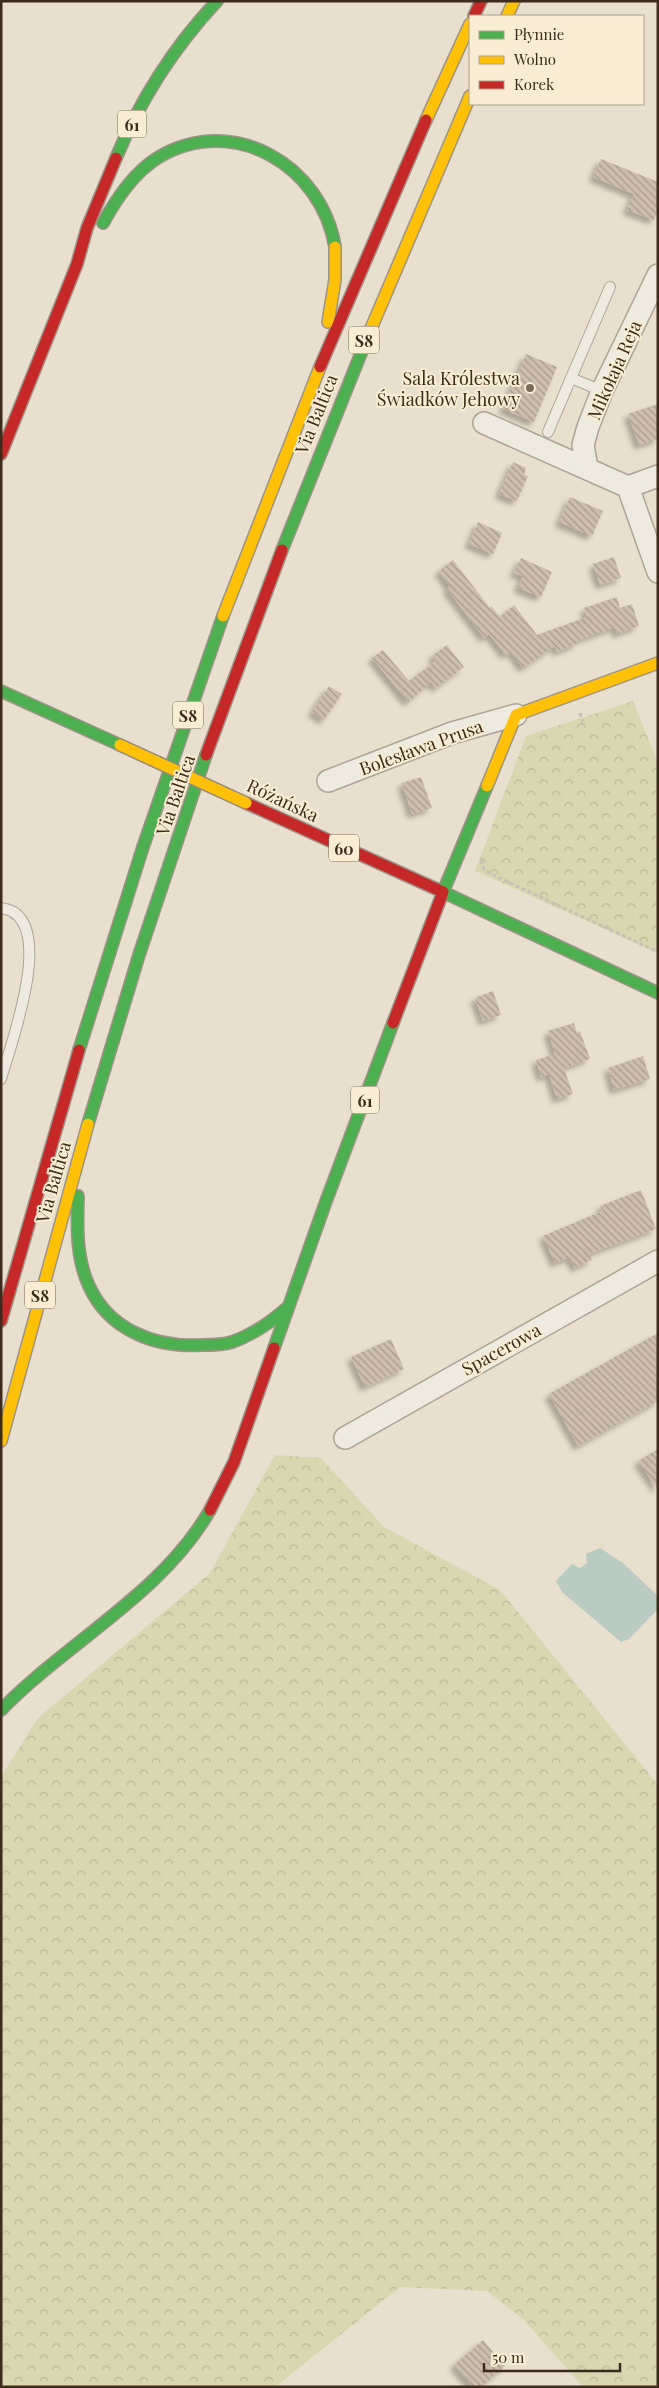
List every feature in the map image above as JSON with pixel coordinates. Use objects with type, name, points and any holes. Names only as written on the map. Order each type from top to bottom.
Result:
[{"type":"main road","name":"61","points":[[1,454],[77,264],[87,228],[119,151],[147,95],[170,59],[202,16],[218,1]]},
{"type":"main road","points":[[474,15],[481,1]]},
{"type":"main road","points":[[507,15],[514,1]]},
{"type":"main road","name":"Via Baltica","points":[[1,1321],[58,1120],[134,876],[200,680],[319,373],[374,238],[469,26]]},
{"type":"main road","name":"Via Baltica","points":[[1,1441],[81,1149],[142,947],[189,806],[267,588],[366,337],[469,98]]},
{"type":"main road","points":[[77,264],[94,240],[114,201],[142,169],[168,152],[199,142],[233,142],[256,147],[292,168],[311,187],[325,212],[335,239],[335,272],[319,373]]},
{"type":"main road","name":"Bolesława Prusa","points":[[443,892],[516,714],[658,663]]},
{"type":"main road","name":"Różańska","points":[[1,691],[443,892],[658,993]]},
{"type":"main road","name":"61","points":[[81,1149],[76,1230],[79,1252],[89,1287],[98,1302],[119,1324],[138,1337],[153,1343],[173,1347],[230,1343],[268,1324],[287,1308],[443,892]]},
{"type":"main road","points":[[1,1710],[41,1670],[137,1595],[190,1538],[218,1496],[239,1448],[287,1308]]},
{"type":"street","name":"Mikołaja Reja","points":[[586,468],[584,438],[602,391],[658,274]]},
{"type":"street","points":[[484,423],[628,487],[658,476]]},
{"type":"street","points":[[628,487],[658,572]]},
{"type":"street","name":"Bolesława Prusa","points":[[328,781],[452,733],[516,714]]},
{"type":"street","name":"Spacerowa","points":[[345,1438],[658,1261]]},
{"type":"lane","points":[[548,432],[610,287]]},
{"type":"lane","points":[[571,378],[602,391]]},
{"type":"lane","points":[[1,908],[16,914],[22,920],[28,935],[30,963],[26,991],[1,1079]]},
{"type":"path","points":[[480,856],[484,869],[489,873],[658,952]]},
{"type":"green space","points":[[633,701],[658,763],[658,953],[475,871],[526,736]]},
{"type":"green space","points":[[275,1455],[321,1458],[384,1527],[500,1590],[658,1785],[658,2387],[583,2387],[524,2320],[487,2291],[400,2287],[275,2387],[1,2387],[1,1777],[37,1719],[210,1573]]},
{"type":"shaded area","points":[[600,1548],[623,1563],[658,1596],[658,1609],[629,1639],[621,1642],[562,1592],[556,1581],[572,1564],[580,1568],[587,1563],[586,1554]]},
{"type":"building","points":[[601,159],[658,182],[658,210],[654,220],[627,210],[634,194],[593,177]]},
{"type":"building","name":"Sala Królestwa Świadków Jehowy","points":[[526,354],[557,367],[534,422],[503,409]]},
{"type":"building","points":[[658,404],[658,439],[639,445],[628,414]]},
{"type":"building","points":[[513,462],[526,468],[524,475],[528,476],[517,501],[499,494]]},
{"type":"building","points":[[570,497],[603,511],[592,536],[559,522]]},
{"type":"building","points":[[478,522],[502,533],[493,554],[469,544]]},
{"type":"building","points":[[614,557],[621,578],[600,585],[593,564]]},
{"type":"building","points":[[521,558],[552,572],[541,597],[518,588],[523,576],[514,573]]},
{"type":"building","points":[[453,560],[490,608],[491,606],[500,617],[514,605],[537,635],[587,617],[584,608],[617,597],[620,608],[632,604],[639,626],[617,634],[615,627],[576,641],[577,644],[557,652],[555,646],[523,668],[511,651],[506,655],[489,634],[484,638],[447,589],[450,587],[439,571]]},
{"type":"building","points":[[447,645],[464,667],[436,688],[431,682],[408,702],[372,658],[383,650],[409,681],[436,661],[432,656]]},
{"type":"building","points":[[329,686],[342,694],[324,720],[312,712]]},
{"type":"building","points":[[421,777],[432,808],[412,814],[402,783]]},
{"type":"building","points":[[493,991],[501,1015],[483,1021],[475,998]]},
{"type":"building","points":[[574,1023],[577,1033],[580,1031],[590,1059],[564,1068],[573,1094],[557,1099],[549,1074],[541,1077],[536,1060],[555,1054],[548,1031]]},
{"type":"building","points":[[643,1056],[650,1079],[614,1090],[608,1068]]},
{"type":"building","points":[[641,1190],[656,1229],[589,1254],[592,1260],[575,1268],[570,1257],[555,1263],[543,1236],[602,1211],[600,1206]]},
{"type":"building","points":[[658,1333],[658,1401],[578,1446],[549,1394]]},
{"type":"building","points":[[391,1339],[404,1369],[365,1387],[351,1357]]},
{"type":"building","points":[[658,1449],[658,1490],[638,1461]]},
{"type":"building","points":[[483,2340],[505,2366],[481,2387],[473,2387],[454,2365]]},
{"type":"traffic: fast","points":[[116,158],[147,95],[187,36],[217,1]]},
{"type":"traffic: fast","points":[[103,223],[127,186],[150,163],[159,157],[188,145],[216,141],[244,145],[270,155],[293,171],[313,193],[327,218],[335,247]]},
{"type":"traffic: fast","points":[[282,550],[370,331]]},
{"type":"traffic: fast","points":[[79,1050],[143,847],[223,616]]},
{"type":"traffic: fast","points":[[1,691],[120,745]]},
{"type":"traffic: fast","points":[[88,1124],[139,955],[206,755]]},
{"type":"traffic: fast","points":[[487,786],[443,892],[658,993]]},
{"type":"traffic: fast","points":[[274,1348],[325,1204],[393,1023]]},
{"type":"traffic: fast","points":[[78,1196],[80,1253],[89,1286],[108,1314],[121,1325],[135,1333],[167,1343],[184,1345],[225,1344],[254,1332],[287,1308]]},
{"type":"traffic: fast","points":[[1,1710],[27,1685],[140,1592],[190,1540],[210,1510]]},
{"type":"traffic: slow","points":[[507,15],[514,1]]},
{"type":"traffic: slow","points":[[426,120],[469,26]]},
{"type":"traffic: slow","points":[[370,331],[469,98]]},
{"type":"traffic: slow","points":[[328,322],[335,280],[335,247]]},
{"type":"traffic: slow","points":[[223,616],[320,367]]},
{"type":"traffic: slow","points":[[487,786],[516,715],[658,663]]},
{"type":"traffic: slow","points":[[120,745],[246,803]]},
{"type":"traffic: slow","points":[[1,1441],[88,1124]]},
{"type":"traffic: jam","points":[[474,15],[481,1]]},
{"type":"traffic: jam","points":[[320,367],[426,120]]},
{"type":"traffic: jam","points":[[1,454],[77,264],[87,228],[116,158]]},
{"type":"traffic: jam","points":[[206,755],[282,550]]},
{"type":"traffic: jam","points":[[246,803],[443,892]]},
{"type":"traffic: jam","points":[[393,1023],[443,892]]},
{"type":"traffic: jam","points":[[1,1321],[79,1050]]},
{"type":"traffic: jam","points":[[210,1510],[234,1462],[274,1348]]},
{"type":"place","name":"Sala Królestwa Świadków Jehowy","points":[[530,388]]}]
